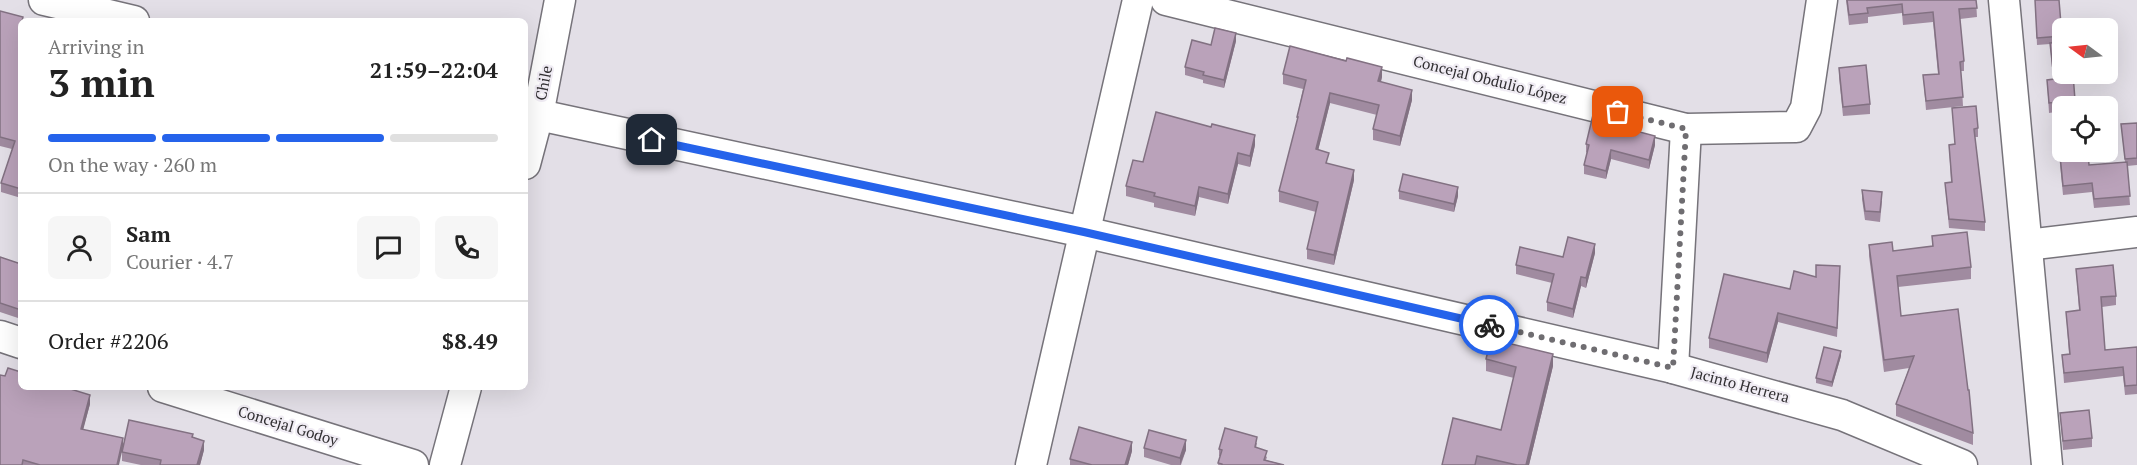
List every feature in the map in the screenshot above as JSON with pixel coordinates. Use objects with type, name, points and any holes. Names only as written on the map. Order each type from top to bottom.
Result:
[{"type":"street","points":[[44,0],[121,18]]},
{"type":"street","name":"Chile","points":[[528,143],[532,114],[560,0]]},
{"type":"street","points":[[1031,465],[1138,0]]},
{"type":"street","name":"Concejal Obdulio López","points":[[1166,0],[1686,129],[1796,127],[1806,108],[1822,0]]},
{"type":"street","points":[[2004,0],[2047,465]]},
{"type":"street","name":"Jacinto Herrera","points":[[532,114],[1084,232],[1673,368],[1842,415],[1962,465]]},
{"type":"street","points":[[1673,368],[1686,129]]},
{"type":"street","points":[[2027,245],[2137,232]]},
{"type":"street","points":[[0,336],[18,342]]},
{"type":"street","name":"Concejal Godoy","points":[[173,390],[413,465]]},
{"type":"street","points":[[445,465],[465,390]]},
{"type":"building","points":[[1847,0],[1976,0],[1977,8],[1959,9],[1964,61],[1960,62],[1963,97],[1926,101],[1923,75],[1939,74],[1933,12],[1903,15],[1902,4],[1867,8],[1868,13],[1849,15]]},
{"type":"building","points":[[2035,0],[2059,0],[2060,18],[2052,18],[2052,37],[2037,38]]},
{"type":"building","points":[[0,11],[23,17],[18,18],[18,188],[1,183],[15,141],[0,137]]},
{"type":"building","points":[[1215,28],[1236,33],[1224,80],[1203,75],[1204,72],[1185,67],[1192,40],[1211,45]]},
{"type":"building","points":[[1290,46],[1346,61],[1347,58],[1382,67],[1378,81],[1412,90],[1400,136],[1373,129],[1379,105],[1330,93],[1316,149],[1329,153],[1326,163],[1354,170],[1334,255],[1307,249],[1318,202],[1279,191],[1306,80],[1283,74]]},
{"type":"building","points":[[1866,65],[1870,104],[1843,107],[1839,68]]},
{"type":"building","points":[[2052,79],[2052,84],[2074,84],[2075,96],[2052,96],[2052,103],[2049,103],[2047,80]]},
{"type":"building","points":[[1976,106],[1978,128],[1974,129],[1985,222],[1949,219],[1945,183],[1952,182],[1949,145],[1955,144],[1952,108]]},
{"type":"building","points":[[1156,112],[1211,127],[1212,124],[1255,135],[1250,156],[1238,153],[1228,194],[1199,187],[1195,206],[1154,196],[1155,193],[1126,186],[1133,160],[1143,162]]},
{"type":"building","points":[[1593,115],[1618,121],[1617,126],[1655,136],[1649,160],[1611,150],[1606,171],[1584,165]]},
{"type":"building","points":[[2137,123],[2137,158],[2125,159],[2121,124]]},
{"type":"building","points":[[2061,162],[2089,162],[2089,165],[2127,162],[2130,196],[2094,199],[2092,183],[2063,186]]},
{"type":"building","points":[[1403,174],[1458,187],[1454,204],[1399,191]]},
{"type":"building","points":[[1862,190],[1882,192],[1880,212],[1865,211]]},
{"type":"building","points":[[1967,232],[1971,267],[1897,276],[1901,316],[1958,309],[1973,433],[1896,404],[1914,356],[1884,360],[1869,245],[1892,242],[1893,251],[1933,246],[1932,236]]},
{"type":"building","points":[[1568,237],[1595,244],[1586,278],[1581,277],[1573,309],[1547,302],[1554,274],[1516,265],[1520,247],[1563,257]]},
{"type":"building","points":[[0,257],[18,263],[18,309],[0,303]]},
{"type":"building","points":[[1816,265],[1840,266],[1837,328],[1778,313],[1767,353],[1709,338],[1724,274],[1790,289],[1794,271],[1816,277]]},
{"type":"building","points":[[2113,265],[2116,296],[2101,297],[2105,350],[2137,347],[2137,385],[2125,386],[2123,367],[2064,373],[2062,355],[2070,354],[2066,312],[2080,310],[2076,269]]},
{"type":"building","points":[[1491,339],[1553,354],[1526,465],[1477,456],[1475,465],[1442,465],[1453,418],[1501,430],[1516,367],[1486,359]]},
{"type":"building","points":[[1824,347],[1841,351],[1832,382],[1816,378]]},
{"type":"building","points":[[8,368],[18,371],[18,390],[74,390],[90,395],[81,429],[123,438],[117,465],[40,465],[23,460],[22,465],[0,465],[0,375],[5,376]]},
{"type":"building","points":[[2089,410],[2092,438],[2063,441],[2060,413]]},
{"type":"building","points":[[129,420],[193,434],[192,437],[204,441],[197,465],[160,465],[161,460],[122,452]]},
{"type":"building","points":[[1079,427],[1132,442],[1125,465],[1092,465],[1070,459]]},
{"type":"building","points":[[1225,428],[1257,437],[1255,447],[1267,451],[1264,460],[1284,465],[1222,465],[1218,463]]},
{"type":"building","points":[[1149,430],[1186,440],[1180,458],[1144,448]]},
{"type":"way so far","points":[[1489,325],[1673,368],[1686,129],[1618,112]]},
{"type":"route","points":[[652,140],[1084,232],[1489,325]]}]
